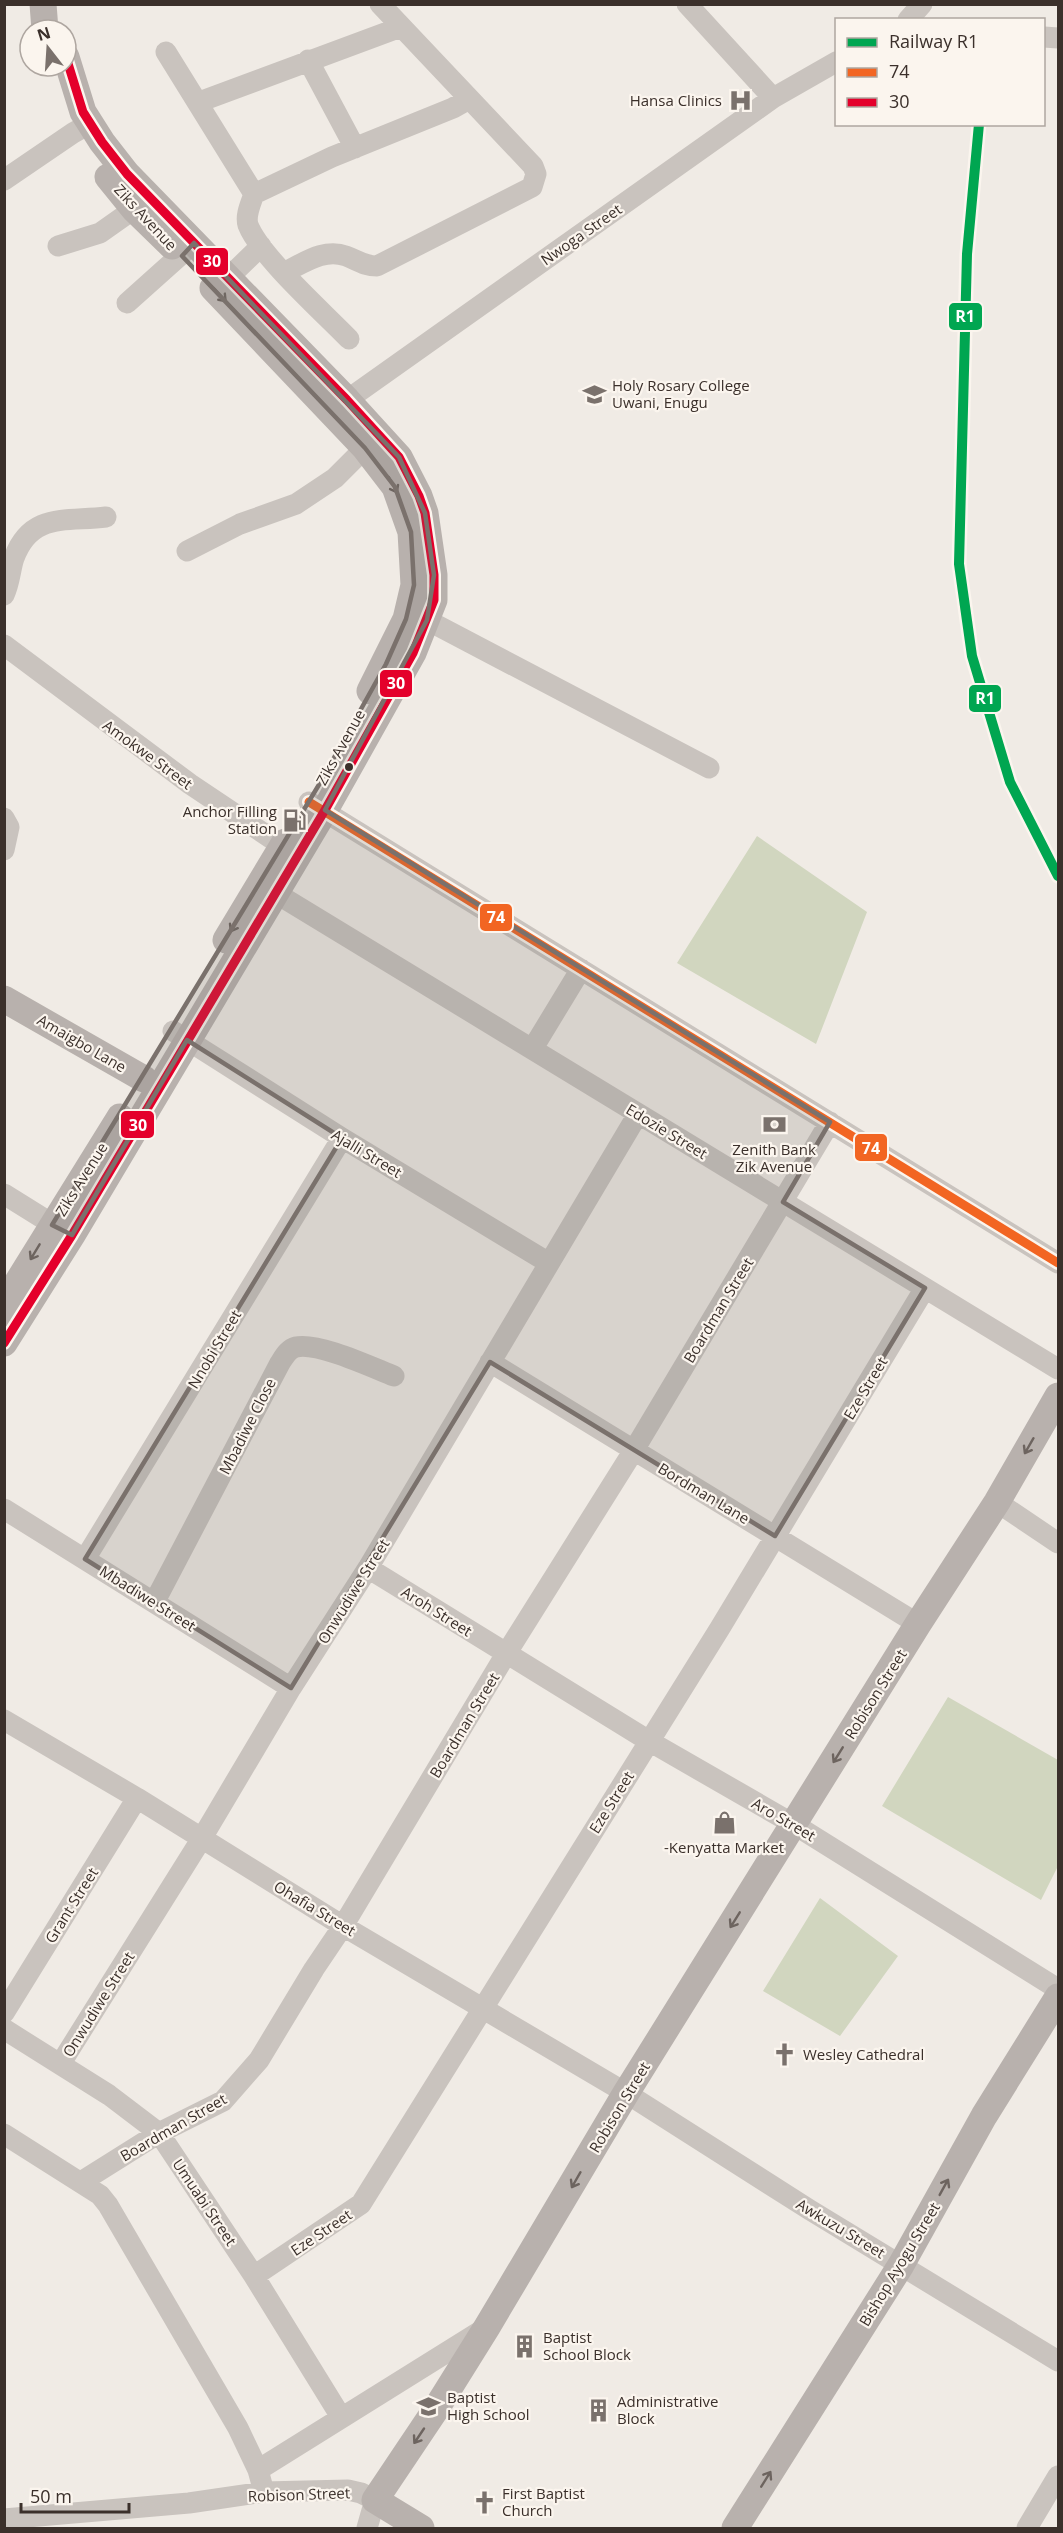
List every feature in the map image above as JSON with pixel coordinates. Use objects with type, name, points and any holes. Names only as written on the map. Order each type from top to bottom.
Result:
[{"type":"main road","name":"Ziks Avenue","points":[[4,1343],[62,1230],[267,888],[413,653],[434,600],[434,575],[425,513],[399,457],[340,407],[188,250],[127,174],[63,110],[55,78]]},
{"type":"main road","name":"Ziks Avenue","points":[[72,78],[81,128],[134,209],[228,278],[340,407],[365,447],[396,487],[411,532],[415,571],[412,600],[386,664],[317,806]]},
{"type":"main road","name":"Amaigbo Lane","points":[[4,999],[152,1083]]},
{"type":"main road","name":"Ziks Avenue","points":[[4,1304],[62,1230]]},
{"type":"main road","name":"Robison Street","points":[[375,2500],[488,2327],[626,2093],[795,1825],[918,1624],[997,1502],[1059,1396]]},
{"type":"main road","name":"Bishop Ayogu Street","points":[[735,2529],[901,2265],[984,2116],[1059,1997]]},
{"type":"main road","points":[[375,2500],[421,2529]]},
{"type":"street","points":[[285,272],[323,254],[335,253],[366,266],[377,266],[532,187],[536,174],[532,166],[380,4]]},
{"type":"street","points":[[687,4],[773,98]]},
{"type":"street","points":[[910,18],[922,4]]},
{"type":"street","points":[[199,102],[401,27]]},
{"type":"street","points":[[166,52],[254,194]]},
{"type":"street","points":[[308,60],[355,148]]},
{"type":"street","name":"Nwoga Street","points":[[340,407],[773,98],[835,63]]},
{"type":"street","points":[[349,339],[261,246],[248,224],[248,211],[254,194],[469,99]]},
{"type":"street","points":[[4,180],[81,128]]},
{"type":"street","points":[[58,246],[100,233],[134,209]]},
{"type":"street","points":[[228,278],[261,246]]},
{"type":"street","points":[[127,303],[188,250]]},
{"type":"street","points":[[187,551],[240,524],[296,504],[335,478],[365,447]]},
{"type":"street","points":[[4,594],[15,556],[33,529],[49,522],[106,517]]},
{"type":"street","points":[[427,620],[709,768]]},
{"type":"street","name":"Amokwe Street","points":[[4,645],[190,784],[290,851]]},
{"type":"street","points":[[317,806],[1059,1263]]},
{"type":"street","points":[[4,818],[9,827],[4,850]]},
{"type":"street","name":"Edozie Street","points":[[267,888],[1059,1369]]},
{"type":"street","points":[[533,1048],[581,969]]},
{"type":"street","name":"Ajalli Street","points":[[180,1036],[342,1138],[549,1263]]},
{"type":"street","name":"Onwudiwe Street","points":[[61,2063],[202,1838],[291,1688],[368,1568],[638,1114]]},
{"type":"street","name":"Boardman Street","points":[[81,2182],[159,2133],[213,2107],[234,2091],[260,2060],[314,1970],[344,1926],[506,1654],[634,1450],[830,1122]]},
{"type":"street","name":"Nnobi Street","points":[[85,1559],[342,1138]]},
{"type":"street","points":[[4,1194],[62,1230]]},
{"type":"street","name":"Eze Street","points":[[254,2276],[361,2204],[649,1741],[925,1288]]},
{"type":"street","name":"Mbadiwe Close","points":[[155,1601],[280,1363],[290,1350],[296,1347],[314,1346],[394,1376]]},
{"type":"street","name":"Bordman Lane","points":[[490,1362],[918,1624]]},
{"type":"street","points":[[997,1502],[1059,1543]]},
{"type":"street","name":"Mbadiwe Street","points":[[4,1509],[155,1601],[291,1688]]},
{"type":"street","name":"Aroh Street","points":[[368,1568],[506,1654]]},
{"type":"street","name":"Aro Street","points":[[506,1654],[649,1741],[795,1825],[1059,1989]]},
{"type":"street","name":"Ohafia Street","points":[[4,1720],[137,1798],[344,1926],[626,2093]]},
{"type":"street","name":"Grant Street","points":[[4,2013],[137,1798]]},
{"type":"street","name":"Umuabi Street","points":[[4,2029],[109,2095],[159,2133],[254,2276],[341,2417]]},
{"type":"street","name":"Awkuzu Street","points":[[626,2093],[1059,2361]]},
{"type":"street","points":[[4,2134],[81,2182],[100,2195],[108,2205],[238,2428],[258,2470],[264,2492]]},
{"type":"street","points":[[258,2470],[488,2327]]},
{"type":"street","points":[[1027,2529],[1059,2476]]},
{"type":"street","name":"Robison Street","points":[[4,2519],[72,2521],[264,2492],[348,2490],[375,2500]]},
{"type":"street","points":[[367,2529],[375,2500]]},
{"type":"highlighted area","points":[[194,243],[399,457],[425,513],[434,575],[427,620],[325,810],[830,1122],[783,1202],[925,1288],[775,1536],[490,1362],[291,1688],[85,1559],[342,1138],[187,1040],[72,1235],[52,1225],[320,783],[386,664],[406,619],[414,585],[411,532],[395,487],[365,448],[182,256]]},
{"type":"green space","points":[[757,836],[867,912],[816,1044],[677,963]]},
{"type":"green space","points":[[948,1697],[1058,1760],[1058,1866],[1041,1900],[882,1806]]},
{"type":"green space","points":[[820,1898],[898,1956],[840,2036],[763,1991]]},
{"type":"rail line","name":"R1","points":[[979,126],[967,254],[959,564],[972,656],[1010,782],[1058,876]]},
{"type":"transit line","name":"30","points":[[4,1343],[72,1235],[325,810],[413,653],[434,600],[434,575],[425,513],[399,457],[347,400],[127,174],[102,142],[83,112],[72,78]]},
{"type":"transit line","name":"74","points":[[309,802],[1058,1263]]},
{"type":"place","name":"Hansa Clinics","points":[[740,100]]},
{"type":"place","name":"Holy Rosary College Uwani, Enugu","points":[[594,394]]},
{"type":"place","name":"Anchor Filling Station","points":[[295,820]]},
{"type":"place","name":"Zenith Bank Zik Avenue","points":[[774,1125]]},
{"type":"place","name":"-Kenyatta Market","points":[[724,1823]]},
{"type":"place","name":"Wesley Cathedral","points":[[785,2054]]},
{"type":"place","name":"Baptist School Block","points":[[525,2346]]},
{"type":"place","name":"Baptist High School","points":[[429,2406]]},
{"type":"place","name":"Administrative Block","points":[[599,2410]]},
{"type":"place","name":"First Baptist Church","points":[[484,2502]]}]
